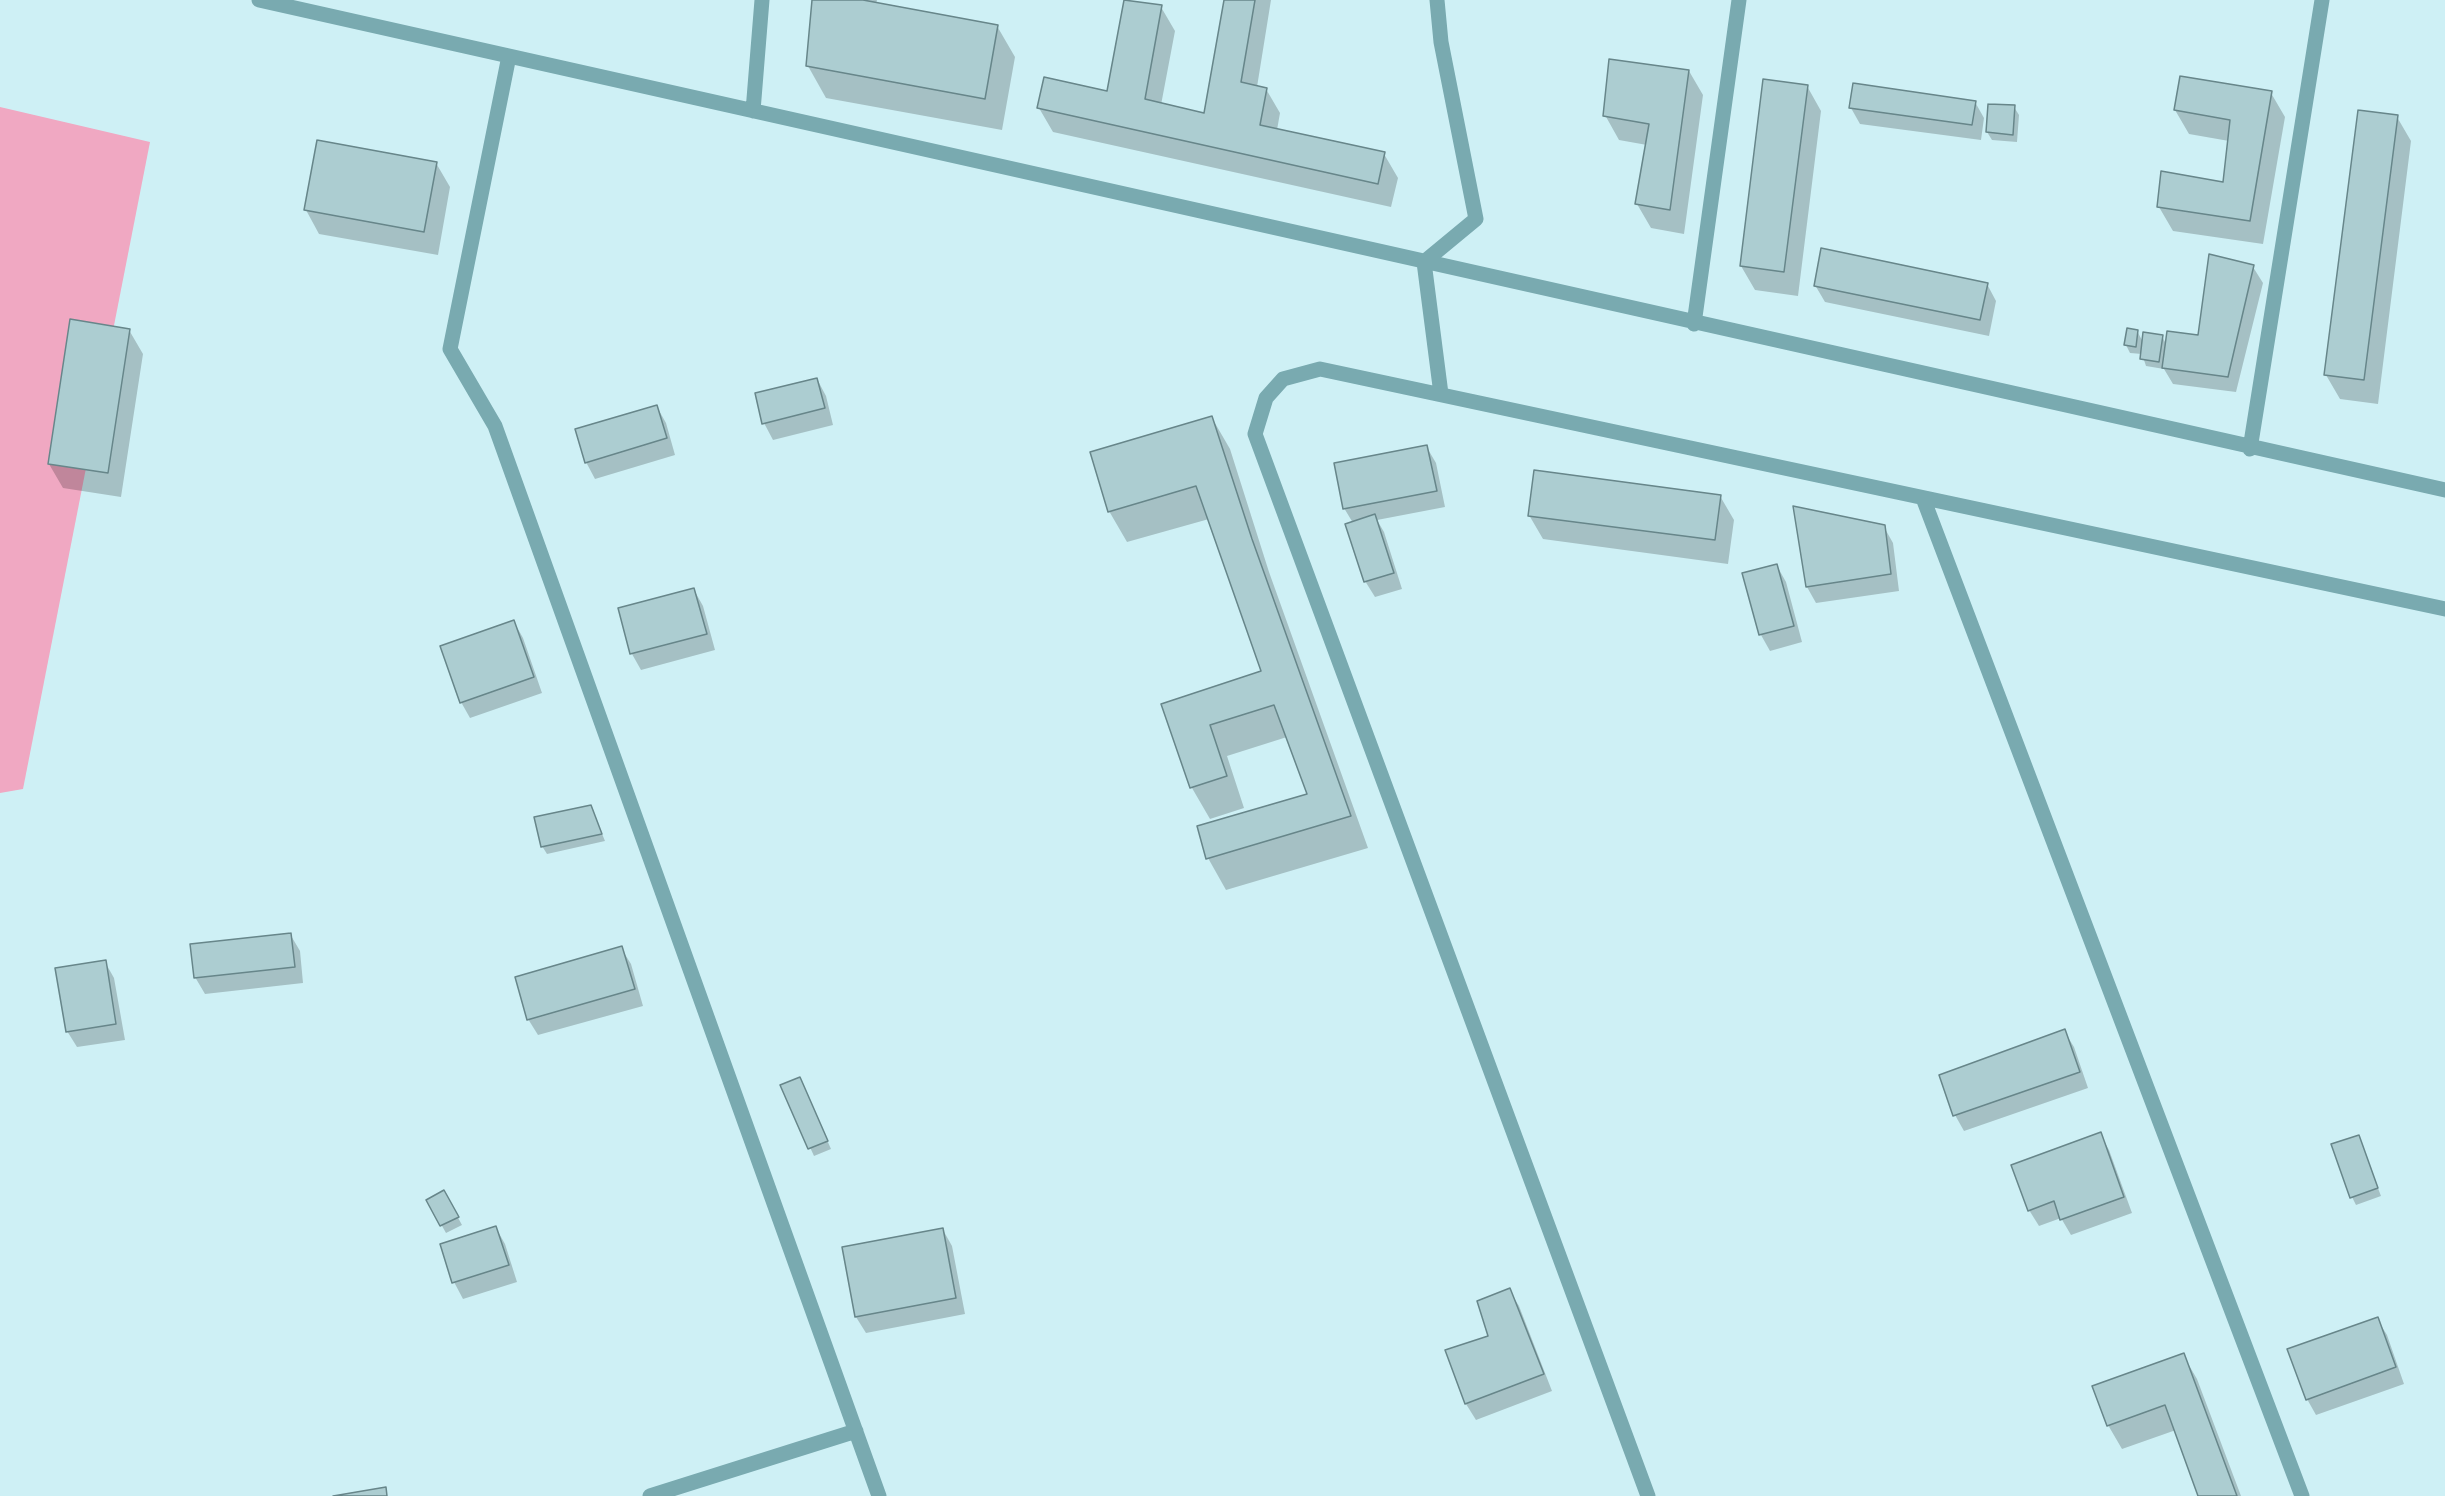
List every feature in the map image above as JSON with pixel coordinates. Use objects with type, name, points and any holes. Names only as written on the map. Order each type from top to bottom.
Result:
[{"type":"street","points":[[260,0],[2250,449],[2445,490]]},
{"type":"street","points":[[753,111],[762,0]]},
{"type":"street","points":[[1424,262],[1476,219],[1441,42],[1437,0]]},
{"type":"street","points":[[1694,324],[1739,0]]},
{"type":"street","points":[[2250,449],[2322,0]]},
{"type":"street","points":[[509,56],[450,349],[495,426],[879,1496]]},
{"type":"street","points":[[1424,262],[1441,394]]},
{"type":"street","points":[[1648,1496],[1255,434],[1266,398],[1283,379],[1320,369],[2445,609]]},
{"type":"street","points":[[1923,498],[2302,1496]]},
{"type":"street","points":[[650,1496],[856,1431]]},
{"type":"shaded area","points":[[0,107],[150,142],[23,789],[0,793]]},
{"type":"building","points":[[812,0],[863,0],[998,25],[985,99],[806,66]]},
{"type":"building","points":[[1124,0],[1162,5],[1145,99],[1204,113],[1224,0],[1255,0],[1241,82],[1267,88],[1260,125],[1385,152],[1378,184],[1037,108],[1044,77],[1107,91]]},
{"type":"building","points":[[1609,59],[1689,70],[1670,210],[1635,204],[1649,124],[1603,116]]},
{"type":"building","points":[[2180,76],[2272,91],[2250,221],[2157,207],[2161,171],[2223,182],[2230,120],[2174,110]]},
{"type":"building","points":[[1763,79],[1808,85],[1784,272],[1740,266]]},
{"type":"building","points":[[1853,83],[1976,101],[1972,125],[1849,108]]},
{"type":"building","points":[[1988,104],[2015,105],[2013,135],[1986,132]]},
{"type":"building","points":[[2358,110],[2398,115],[2364,380],[2324,375]]},
{"type":"building","points":[[317,140],[437,162],[424,232],[304,210]]},
{"type":"building","points":[[1821,248],[1988,283],[1980,320],[1814,286]]},
{"type":"building","points":[[2209,254],[2254,265],[2228,377],[2162,368],[2167,331],[2198,335]]},
{"type":"building","points":[[70,319],[130,329],[108,473],[48,464]]},
{"type":"building","points":[[2127,328],[2138,330],[2136,347],[2124,345]]},
{"type":"building","points":[[2143,332],[2163,335],[2159,362],[2140,359]]},
{"type":"building","points":[[817,378],[825,408],[762,424],[755,393]]},
{"type":"building","points":[[657,405],[667,438],[585,463],[575,429]]},
{"type":"building","points":[[1212,416],[1252,539],[1351,816],[1206,859],[1197,826],[1307,794],[1274,705],[1210,725],[1227,776],[1190,788],[1161,704],[1261,671],[1196,486],[1108,512],[1090,452]]},
{"type":"building","points":[[1427,445],[1437,491],[1343,509],[1334,463]]},
{"type":"building","points":[[1534,470],[1721,495],[1715,540],[1528,516]]},
{"type":"building","points":[[1793,506],[1885,525],[1891,574],[1806,587]]},
{"type":"building","points":[[1375,514],[1394,573],[1364,582],[1345,524]]},
{"type":"building","points":[[1777,564],[1794,626],[1759,635],[1742,573]]},
{"type":"building","points":[[694,588],[707,634],[630,654],[618,608]]},
{"type":"building","points":[[514,620],[534,677],[460,703],[440,646]]},
{"type":"building","points":[[591,805],[602,834],[541,847],[534,817]]},
{"type":"building","points":[[291,933],[295,967],[194,978],[190,944]]},
{"type":"building","points":[[622,946],[635,989],[527,1020],[515,977]]},
{"type":"building","points":[[106,960],[116,1024],[66,1032],[55,968]]},
{"type":"building","points":[[2065,1029],[2080,1072],[1953,1116],[1939,1075]]},
{"type":"building","points":[[800,1077],[828,1141],[808,1149],[780,1085]]},
{"type":"building","points":[[2101,1132],[2124,1197],[2060,1220],[2054,1201],[2028,1211],[2011,1165]]},
{"type":"building","points":[[2359,1135],[2378,1188],[2350,1198],[2331,1144]]},
{"type":"building","points":[[444,1190],[459,1217],[440,1226],[426,1200]]},
{"type":"building","points":[[496,1226],[509,1265],[452,1283],[440,1244]]},
{"type":"building","points":[[943,1228],[956,1298],[855,1317],[842,1247]]},
{"type":"building","points":[[1510,1288],[1544,1374],[1465,1404],[1445,1350],[1488,1336],[1477,1301]]},
{"type":"building","points":[[2378,1317],[2396,1367],[2306,1400],[2287,1349]]},
{"type":"building","points":[[2184,1353],[2237,1496],[2198,1496],[2165,1405],[2107,1426],[2092,1386]]},
{"type":"building","points":[[386,1487],[387,1496],[333,1496]]}]
